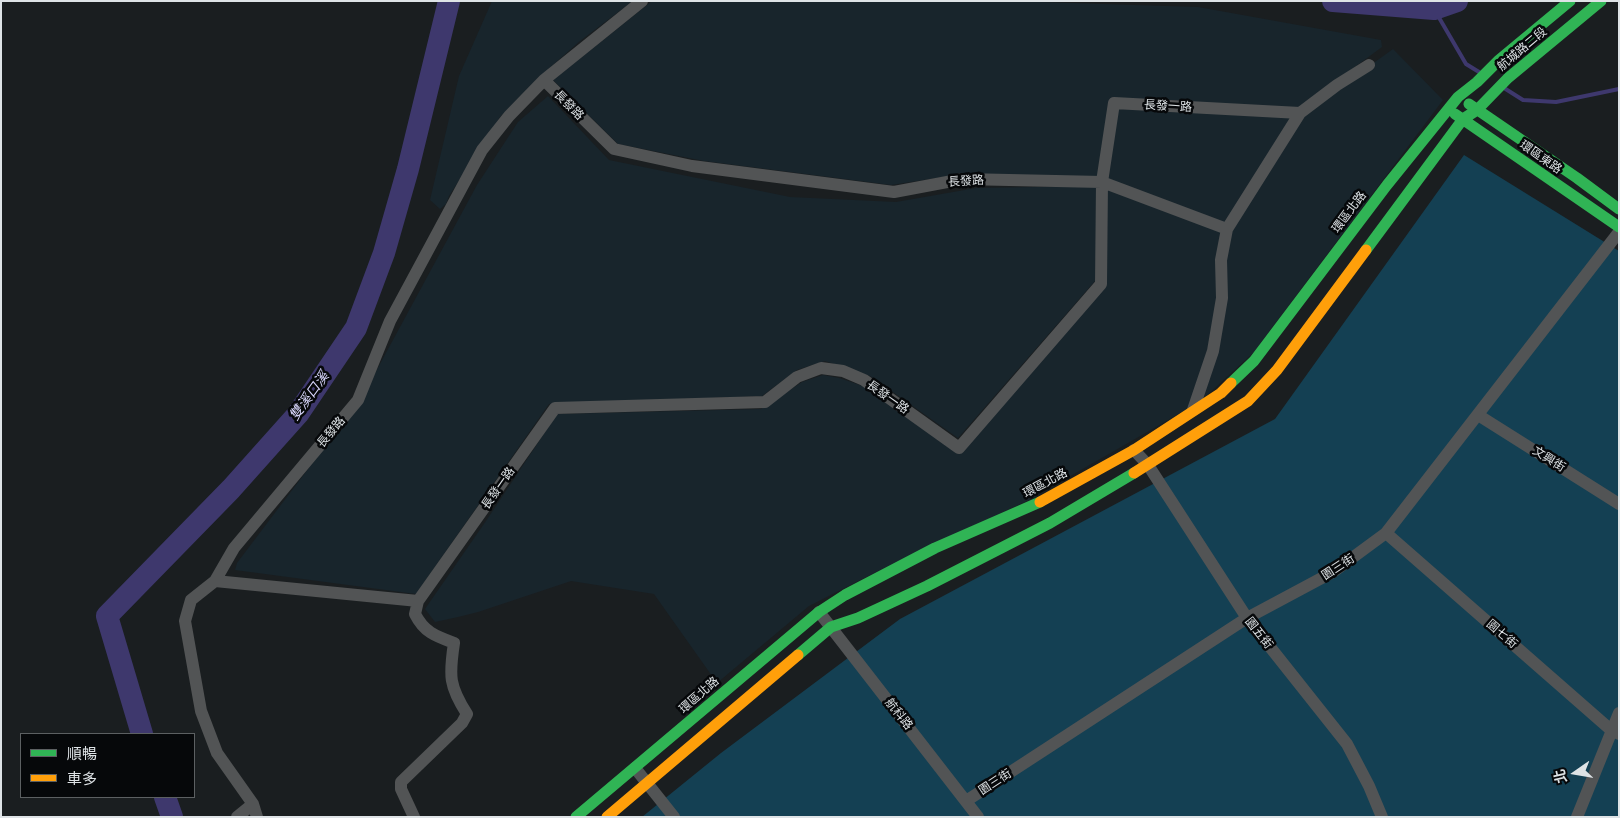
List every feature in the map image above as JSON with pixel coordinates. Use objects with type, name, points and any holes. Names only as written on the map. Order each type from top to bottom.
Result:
[{"type":"street","points":[[544,80],[642,1]]},
{"type":"street","name":"航城路二段","points":[[1458,97],[1570,1]]},
{"type":"street","name":"航城路二段","points":[[1463,119],[1477,110],[1506,80],[1601,1]]},
{"type":"street","points":[[1193,410],[1213,351],[1222,298],[1221,260],[1227,229],[1300,112],[1369,65]]},
{"type":"street","name":"長發路","points":[[257,817],[253,804],[217,753],[201,710],[186,621],[190,600],[215,581],[234,548],[358,400],[390,321],[482,150],[509,116],[544,80],[614,149],[692,166],[894,192],[964,179],[1102,182],[1227,229]]},
{"type":"street","name":"環區北路","points":[[576,817],[819,612],[845,595],[935,548],[1033,506],[1134,450],[1221,393],[1254,361],[1386,185],[1458,97]]},
{"type":"street","name":"環區東路","points":[[1458,97],[1619,208]]},
{"type":"street","name":"長發一路","points":[[418,601],[555,408],[765,402],[797,377],[821,368],[843,371],[864,380],[959,448],[1101,284],[1102,182],[1114,103],[1300,112]]},
{"type":"street","name":"環區東路","points":[[1448,109],[1619,227]]},
{"type":"street","points":[[607,817],[831,627],[858,618],[910,594],[1050,523],[1148,466],[1248,401],[1277,370],[1463,119]]},
{"type":"street","name":"園三街","points":[[966,801],[1247,618],[1333,572],[1386,533],[1619,232]]},
{"type":"street","name":"文興街","points":[[1478,415],[1619,504]]},
{"type":"street","name":"園五街","points":[[1134,450],[1148,466],[1247,618],[1348,744],[1382,817]]},
{"type":"street","name":"園七街","points":[[1386,533],[1615,732]]},
{"type":"street","points":[[215,581],[418,601],[415,614],[419,622],[430,634],[454,643],[450,663],[450,680],[455,697],[467,714],[462,723],[401,782],[401,789],[414,817]]},
{"type":"street","name":"航科路","points":[[819,612],[978,817]]},
{"type":"street","points":[[1577,817],[1615,732],[1619,713]]},
{"type":"street","points":[[635,768],[674,817]]},
{"type":"street","points":[[237,817],[253,804]]},
{"type":"shaded area","points":[[492,1],[633,1],[580,41],[536,80],[500,117],[449,196],[446,204],[440,209],[430,200],[459,76]]},
{"type":"shaded area","points":[[652,1],[1008,1],[1198,7],[1381,40],[1382,47],[1298,109],[1110,99],[1099,178],[963,174],[891,185],[704,161],[618,144],[553,80]]},
{"type":"shaded area","points":[[1393,49],[1443,100],[1253,353],[1204,398],[1221,260],[1230,230],[1303,114]]},
{"type":"shaded area","points":[[548,96],[609,160],[790,197],[896,202],[976,188],[1099,186],[1095,281],[958,438],[870,376],[825,361],[797,370],[762,396],[549,404],[416,594],[235,570],[237,563],[361,399],[477,185],[518,122]]},
{"type":"shaded area","points":[[1117,106],[1295,115],[1226,225],[1104,182]]},
{"type":"shaded area","points":[[1464,155],[1619,251],[1619,817],[642,817],[721,753],[900,619],[1275,419]]},
{"type":"shaded area","points":[[1106,186],[1225,230],[1212,349],[1189,408],[1025,502],[910,555],[809,606],[717,683],[654,594],[571,581],[478,612],[435,622],[425,609],[557,414],[761,409],[802,382],[823,375],[863,386],[958,454],[1104,284]]},
{"type":"waterway","name":"雙溪口溪","points":[[142,733],[107,616],[231,489],[298,414],[356,328],[384,253],[408,169],[449,1]]},
{"type":"waterway","name":"雙溪口溪","points":[[1333,1],[1434,9],[1457,1]]},
{"type":"waterway","points":[[1434,9],[1466,64],[1479,72]]},
{"type":"waterway","points":[[1504,88],[1523,100],[1556,102],[1619,89]]},
{"type":"waterway","name":"雙溪口溪","points":[[165,798],[172,817]]},
{"type":"traffic: fast","points":[[1231,383],[1254,361],[1387,185],[1458,97],[1570,1]]},
{"type":"traffic: fast","points":[[1366,250],[1463,119],[1477,110],[1508,78],[1601,1]]},
{"type":"traffic: fast","points":[[1469,104],[1619,209]]},
{"type":"traffic: fast","points":[[1455,114],[1619,227]]},
{"type":"traffic: fast","points":[[798,655],[831,627],[858,618],[927,586],[1050,523],[1134,473]]},
{"type":"traffic: fast","points":[[576,817],[819,612],[845,595],[935,548],[1040,502]]},
{"type":"traffic: slow","points":[[1134,473],[1248,401],[1277,370],[1366,250]]},
{"type":"traffic: slow","points":[[1040,502],[1134,450],[1221,393],[1231,383]]},
{"type":"traffic: slow","points":[[607,817],[798,655]]}]
